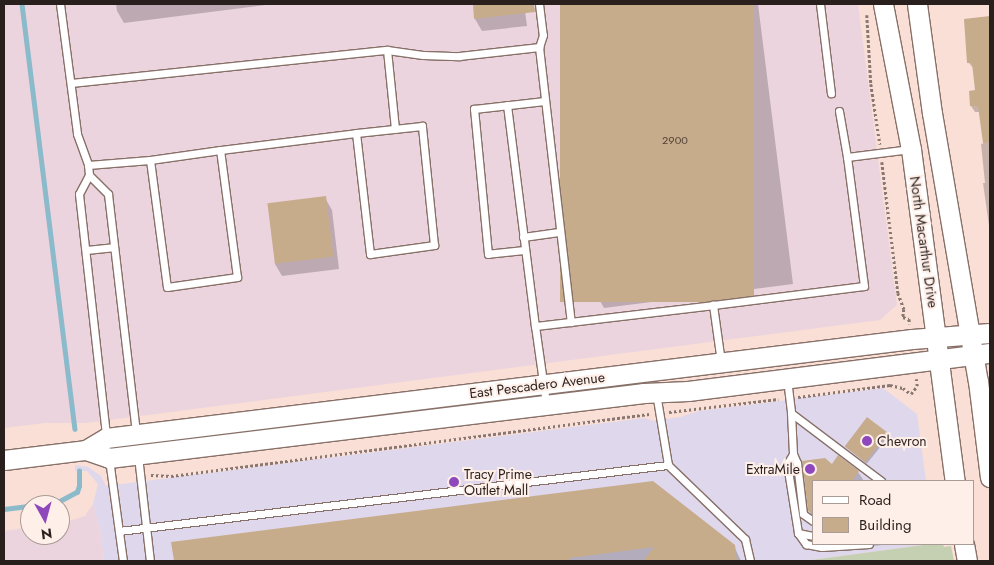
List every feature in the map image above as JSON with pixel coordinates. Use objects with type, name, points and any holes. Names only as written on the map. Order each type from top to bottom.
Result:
[{"type":"street","name":"North Macarthur Drive","points":[[883,4],[911,149],[955,480]]},
{"type":"street","name":"North Macarthur Drive","points":[[917,4],[934,122],[970,334],[982,354],[990,478]]},
{"type":"street","name":"East Pescadero Avenue","points":[[4,460],[86,450],[106,438],[937,337],[990,333]]},
{"type":"street","name":"East Pescadero Avenue","points":[[86,450],[109,458],[546,405],[688,391],[982,354]]},
{"type":"street","points":[[964,545],[967,561]]},
{"type":"lane","points":[[60,4],[77,134],[88,165],[89,175],[79,194],[106,438],[123,561]]},
{"type":"lane","points":[[539,4],[543,35],[539,47],[559,232],[571,322]]},
{"type":"lane","points":[[820,4],[831,93]]},
{"type":"lane","points":[[71,83],[388,50],[423,55],[459,56],[539,47]]},
{"type":"lane","points":[[388,50],[395,129]]},
{"type":"lane","points":[[524,250],[488,254],[474,109],[545,101]]},
{"type":"lane","points":[[507,105],[524,250],[546,405]]},
{"type":"lane","points":[[535,326],[864,286],[840,111]]},
{"type":"lane","points":[[88,165],[150,160],[220,150],[356,133],[422,126],[434,245],[370,254],[356,133]]},
{"type":"lane","points":[[847,157],[911,149]]},
{"type":"lane","points":[[150,160],[166,287],[175,286],[237,277],[220,150]]},
{"type":"lane","points":[[89,175],[108,194],[150,561]]},
{"type":"lane","points":[[523,237],[559,232]]},
{"type":"lane","points":[[86,250],[113,246]]},
{"type":"lane","points":[[712,305],[721,363]]},
{"type":"lane","points":[[787,378],[792,413],[793,454],[797,462],[803,514],[812,521]]},
{"type":"lane","points":[[656,393],[668,464],[745,539],[750,561]]},
{"type":"lane","points":[[792,413],[880,480]]},
{"type":"lane","points":[[793,454],[787,464],[798,533],[806,544],[822,548],[857,545]]},
{"type":"lane","points":[[118,531],[668,464]]},
{"type":"lane","points":[[798,533],[812,536]]},
{"type":"path","points":[[160,474],[180,475],[890,385],[903,388],[911,394],[917,386]]},
{"type":"shaded area","points":[[4,4],[858,4],[897,305],[880,320],[86,423],[45,423],[4,428]]},
{"type":"shaded area","name":"Tracy Prime Outlet Mall","points":[[883,388],[917,414],[926,480],[812,480],[812,545],[924,545],[804,561],[104,561],[100,530],[93,504],[98,484],[87,471],[75,471],[75,465],[88,467],[101,476],[106,486],[644,418],[654,421],[680,417],[699,411]]},
{"type":"shaded area","points":[[93,504],[100,530],[104,561],[4,561],[4,531],[20,529],[20,545],[70,545],[70,521],[85,516]]},
{"type":"green space","points":[[924,545],[943,545],[944,547],[951,546],[954,561],[804,561]]},
{"type":"building","points":[[473,4],[534,4],[535,12],[474,19]]},
{"type":"building","points":[[560,4],[754,4],[754,302],[560,302]]},
{"type":"building","points":[[990,16],[990,142],[983,143],[978,106],[970,106],[969,91],[975,90],[972,63],[967,63],[964,19]]},
{"type":"building","points":[[326,196],[333,257],[275,264],[267,203]]},
{"type":"building","points":[[867,417],[888,433],[865,462],[845,447]]},
{"type":"building","points":[[838,455],[859,471],[853,480],[812,480],[812,513],[808,511],[802,461],[825,458],[832,464]]},
{"type":"building","points":[[653,481],[735,545],[737,561],[643,561],[654,547],[570,558],[570,561],[174,561],[171,542]]},
{"type":"waterway","points":[[22,4],[75,429]]},
{"type":"waterway","points":[[70,496],[77,492],[79,471]]},
{"type":"waterway","points":[[4,509],[20,507]]},
{"type":"place","name":"Chevron","points":[[867,441]]},
{"type":"place","name":"ExtraMile","points":[[810,469]]},
{"type":"place","name":"Tracy Prime Outlet Mall","points":[[454,482]]}]
